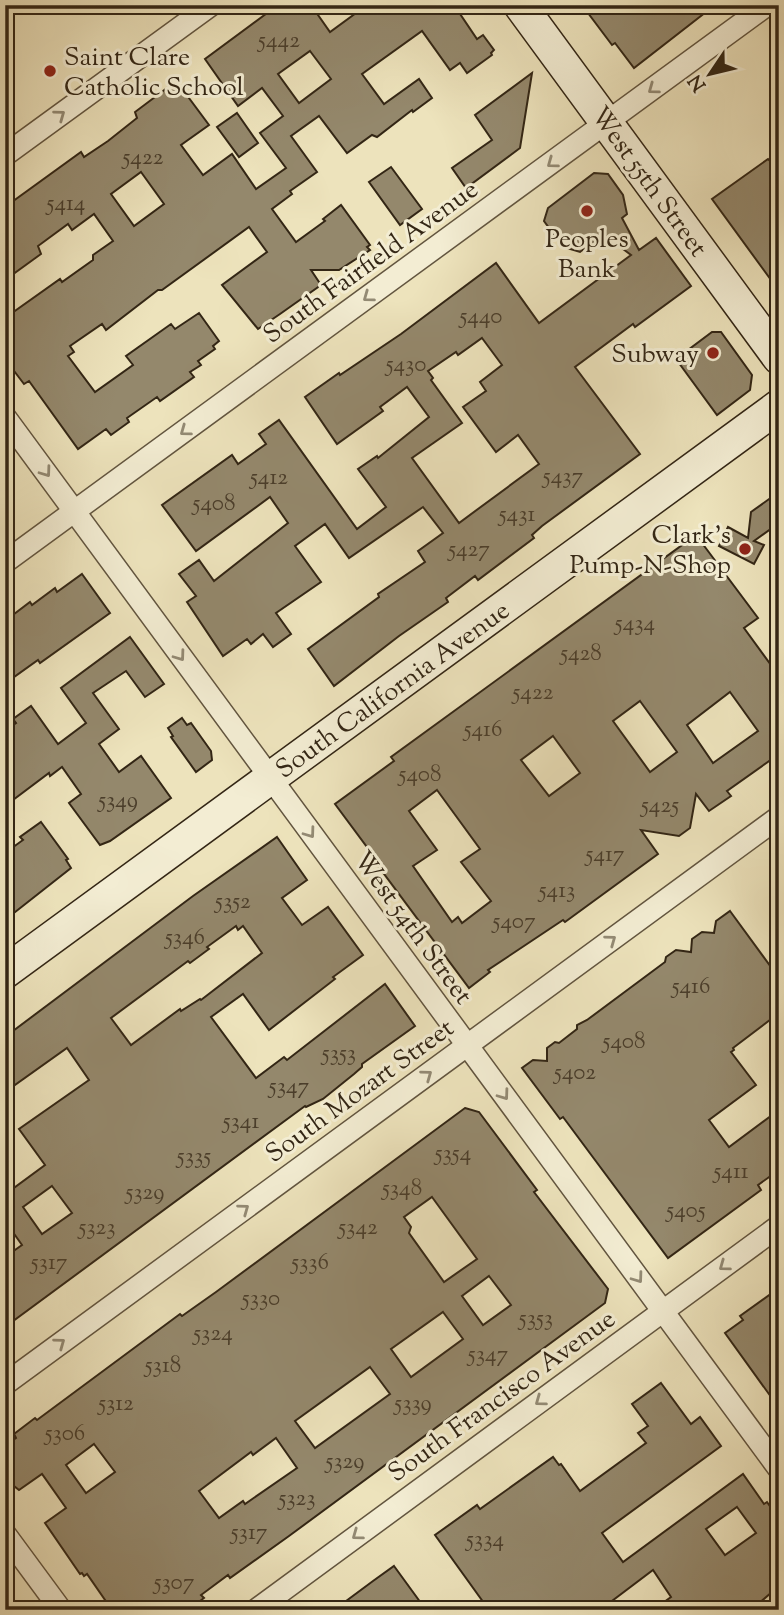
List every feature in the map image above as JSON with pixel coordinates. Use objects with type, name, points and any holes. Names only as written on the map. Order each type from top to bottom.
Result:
[{"type":"street","points":[[5,155],[211,5]]},
{"type":"street","name":"West 55th Street","points":[[520,5],[779,358]]},
{"type":"street","name":"South Fairfield Avenue","points":[[5,562],[767,5]]},
{"type":"street","name":"South California Avenue","points":[[5,972],[779,406]]},
{"type":"street","name":"West 54th Street","points":[[5,417],[779,1469]]},
{"type":"street","name":"South Mozart Street","points":[[5,1384],[779,817]]},
{"type":"street","name":"South Francisco Avenue","points":[[256,1610],[779,1226]]},
{"type":"street","points":[[5,1534],[61,1610]]},
{"type":"building","points":[[278,5],[311,5],[330,32],[367,5],[454,5],[477,39],[483,35],[494,50],[492,55],[467,73],[460,63],[450,70],[422,31],[362,74],[384,104],[419,79],[432,98],[377,137],[372,135],[347,153],[319,116],[291,136],[317,172],[290,191],[292,194],[272,209],[296,242],[325,221],[323,219],[341,205],[370,245],[367,247],[370,250],[339,270],[311,270],[321,285],[280,314],[258,329],[222,285],[267,252],[249,227],[106,330],[102,324],[70,346],[74,352],[68,356],[95,392],[133,365],[126,356],[171,324],[175,329],[199,313],[219,341],[213,346],[215,349],[198,361],[201,365],[190,372],[194,377],[160,401],[157,397],[127,418],[129,422],[111,435],[106,429],[78,449],[29,381],[24,384],[5,359],[5,318],[60,279],[62,282],[93,260],[93,255],[113,241],[94,214],[72,230],[68,224],[38,246],[41,254],[5,280],[5,207],[81,152],[84,157],[108,141],[137,118],[135,112],[175,82],[209,125],[181,145],[203,175],[232,154],[256,189],[286,168],[260,133],[283,116],[262,88],[238,106],[205,59]],"holes":[[[310,51],[331,79],[299,103],[278,74]],[[141,172],[164,204],[134,226],[111,194]]]},
{"type":"building","points":[[582,5],[715,5],[634,68],[615,43],[612,45]]},
{"type":"building","points":[[532,73],[520,148],[466,188],[452,168],[492,140],[475,115]]},
{"type":"building","points":[[237,113],[258,143],[239,157],[217,127]]},
{"type":"building","points":[[779,154],[779,291],[712,199]]},
{"type":"building","points":[[391,167],[422,209],[400,225],[369,182]]},
{"type":"building","points":[[594,173],[608,174],[623,195],[627,214],[622,218],[639,250],[656,238],[691,286],[575,367],[640,454],[542,526],[532,535],[534,538],[478,580],[475,576],[446,598],[448,602],[334,686],[308,649],[379,597],[378,594],[425,562],[418,551],[443,533],[423,507],[349,558],[325,524],[295,546],[321,582],[276,613],[291,634],[273,647],[263,634],[251,644],[247,639],[223,656],[187,602],[196,596],[179,574],[199,560],[214,581],[288,523],[270,497],[196,551],[162,505],[232,455],[238,464],[266,444],[259,434],[279,420],[357,529],[386,507],[358,469],[377,456],[378,458],[429,417],[407,387],[380,407],[383,411],[337,444],[305,397],[401,334],[496,263],[539,323],[631,255],[603,234],[580,252],[563,247],[544,221],[548,208]],"holes":[[[482,338],[502,365],[480,382],[486,391],[463,407],[496,452],[518,435],[539,464],[459,523],[412,458],[462,423],[431,380],[433,378],[428,371]]]},
{"type":"building","points":[[712,332],[721,332],[752,375],[750,390],[717,415],[676,359]]},
{"type":"building","points":[[779,492],[779,523],[754,541],[764,545],[754,564],[719,546],[728,527],[748,538],[751,512]]},
{"type":"building","points":[[696,535],[758,618],[744,628],[779,676],[779,754],[727,791],[731,796],[709,811],[696,794],[690,828],[679,836],[641,830],[658,854],[565,922],[563,920],[488,970],[490,972],[469,988],[335,804],[394,761],[391,757]],"holes":[[[730,692],[758,731],[713,763],[687,725]],[[640,701],[677,752],[650,772],[613,721]],[[553,736],[580,773],[549,796],[521,760]],[[437,790],[480,849],[461,862],[491,901],[462,923],[458,917],[452,922],[413,866],[437,850],[409,811]]]},
{"type":"building","points":[[82,574],[110,613],[40,663],[38,660],[14,677],[5,665],[5,621],[30,602],[32,605],[55,588],[57,592]]},
{"type":"building","points":[[130,637],[164,684],[145,697],[126,671],[93,693],[119,729],[99,744],[119,772],[141,756],[171,798],[110,841],[100,845],[69,803],[81,794],[62,767],[50,776],[49,773],[5,806],[5,731],[16,723],[13,719],[31,706],[58,744],[86,723],[61,688]]},
{"type":"building","points":[[182,718],[187,725],[191,723],[211,751],[212,760],[196,772],[171,737],[173,736],[168,728]]},
{"type":"building","points":[[41,822],[68,859],[66,860],[71,868],[5,920],[5,853],[23,840],[20,837]]},
{"type":"building","points":[[277,837],[307,880],[282,898],[302,925],[328,907],[363,955],[269,1030],[243,994],[211,1017],[256,1078],[284,1057],[287,1060],[385,984],[415,1026],[362,1064],[362,1067],[323,1099],[305,1106],[5,1327],[5,1257],[22,1245],[5,1221],[5,1182],[11,1190],[45,1165],[19,1129],[89,1080],[67,1048],[5,1092],[5,1037],[193,896]],"holes":[[[236,926],[238,930],[243,926],[262,953],[201,1000],[181,1011],[180,1009],[131,1045],[111,1018],[188,961],[190,963]],[[52,1186],[72,1213],[42,1234],[23,1207]]]},
{"type":"building","points":[[730,911],[779,978],[779,1013],[731,1052],[756,1085],[709,1120],[729,1147],[779,1110],[779,1170],[758,1185],[761,1190],[668,1258],[563,1117],[560,1119],[522,1068],[533,1060],[547,1061],[547,1048],[555,1042],[559,1043],[577,1029],[577,1025],[665,962],[666,957],[676,950],[691,952],[692,939],[702,932],[714,933],[716,921]]},
{"type":"building","points":[[465,1108],[479,1112],[537,1190],[534,1192],[608,1289],[605,1303],[289,1536],[230,1578],[228,1575],[201,1595],[204,1598],[188,1610],[112,1610],[87,1574],[80,1574],[45,1523],[66,1508],[42,1474],[19,1490],[14,1486],[5,1473],[5,1446],[16,1438],[14,1434],[35,1418],[37,1420],[180,1314],[182,1316]],"holes":[[[432,1197],[477,1259],[444,1282],[409,1233],[411,1227],[404,1217]],[[489,1276],[511,1305],[483,1325],[462,1296]],[[443,1312],[463,1339],[411,1377],[391,1349]],[[370,1367],[390,1394],[315,1448],[295,1421]],[[276,1438],[297,1468],[245,1504],[243,1501],[219,1518],[199,1491],[251,1452],[253,1455]],[[94,1444],[115,1472],[86,1493],[66,1465]]]},
{"type":"building","points":[[779,1288],[779,1408],[725,1333],[743,1320],[740,1316]]},
{"type":"building","points":[[661,1383],[691,1424],[700,1417],[721,1446],[602,1533],[623,1562],[743,1474],[764,1504],[767,1502],[779,1519],[779,1586],[751,1610],[653,1610],[671,1597],[653,1570],[600,1610],[489,1610],[435,1535],[477,1505],[480,1509],[553,1457],[580,1491],[646,1443],[638,1433],[648,1426],[632,1404]],"holes":[[[737,1507],[756,1533],[725,1555],[706,1529]]]},
{"type":"building","points":[[394,1566],[426,1610],[334,1610],[373,1581]]},
{"type":"place","name":"Saint Clare Catholic School","points":[[50,71]]},
{"type":"place","name":"Peoples Bank","points":[[587,211]]},
{"type":"place","name":"Subway","points":[[713,353]]},
{"type":"place","name":"Clark's Pump-N-Shop","points":[[745,549]]}]
